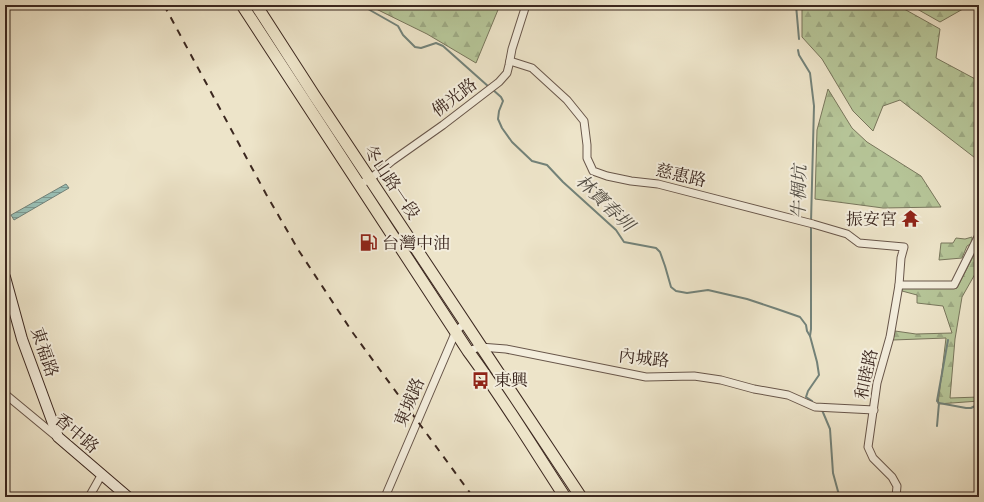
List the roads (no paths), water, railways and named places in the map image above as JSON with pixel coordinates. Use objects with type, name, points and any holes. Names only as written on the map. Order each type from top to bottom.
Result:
[{"type":"main road","name":"冬山路一段","points":[[242,5],[465,323],[581,497]]},
{"type":"main road","name":"冬山路一段","points":[[256,5],[314,95],[468,351],[488,378],[565,497]]},
{"type":"street","name":"佛光路","points":[[365,182],[499,82],[507,72],[526,5]]},
{"type":"street","name":"慈惠路","points":[[510,61],[532,68],[567,100],[584,121],[587,158],[593,171],[607,176],[631,181],[658,184],[811,224],[847,234],[859,244],[904,247]]},
{"type":"street","points":[[899,285],[954,285],[979,235]]},
{"type":"street","name":"和睦路","points":[[896,497],[898,486],[892,477],[873,458],[868,447],[877,383],[890,337],[904,247]]},
{"type":"street","name":"東福路","points":[[5,277],[22,339],[58,437]]},
{"type":"street","name":"東城路","points":[[385,497],[456,331],[465,323]]},
{"type":"street","name":"內城路","points":[[468,351],[480,347],[506,349],[646,377],[694,376],[721,380],[754,389],[788,395],[815,407],[874,410]]},
{"type":"street","name":"香中路","points":[[5,394],[128,497]]},
{"type":"street","points":[[89,497],[102,474]]},
{"type":"water","points":[[66,184],[69,188],[14,220],[11,215]]},
{"type":"waterway","name":"林寶春圳","points":[[353,5],[355,8],[368,9],[398,26],[403,35],[415,47],[421,48],[436,43],[443,46],[489,87]]},
{"type":"waterway","name":"牛椆坑","points":[[796,5],[799,39]]},
{"type":"waterway","name":"牛椆坑","points":[[798,50],[799,55],[810,73],[814,106],[811,222]]},
{"type":"waterway","name":"林寶春圳","points":[[492,89],[501,97],[503,101],[498,119],[502,128],[512,142],[532,161],[547,165],[563,182],[616,230],[624,242],[656,248],[660,252],[671,287],[676,291],[687,293],[708,290],[747,299],[800,317],[806,325],[810,336],[819,375],[808,391],[806,397],[812,401]]},
{"type":"waterway","name":"牛椆坑","points":[[810,336],[811,226]]},
{"type":"waterway","points":[[937,426],[939,403],[937,401],[948,340]]},
{"type":"waterway","points":[[939,403],[966,408],[971,408],[979,404]]},
{"type":"waterway","name":"林寶春圳","points":[[822,410],[830,429],[833,473],[839,495],[841,497]]},
{"type":"railway","points":[[164,5],[266,194],[299,251],[353,333],[473,497]]},
{"type":"place","name":"振安宮","points":[[910,219]]},
{"type":"place","name":"台灣中油","points":[[369,243]]},
{"type":"place","name":"東興","points":[[481,380]]}]
